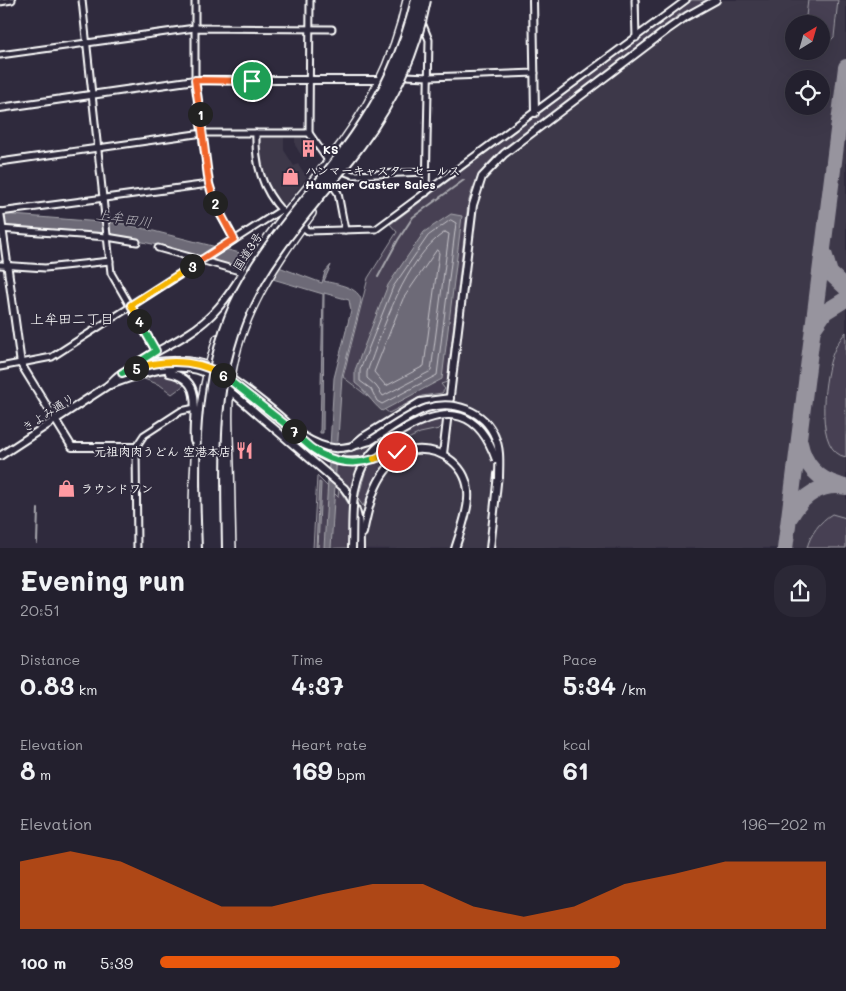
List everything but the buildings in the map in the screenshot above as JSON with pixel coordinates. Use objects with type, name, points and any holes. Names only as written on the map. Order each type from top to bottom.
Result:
[{"type":"highway","name":"国道3号","points":[[194,548],[193,512],[196,490],[197,452],[208,370],[218,340],[245,272],[284,213],[329,162],[365,111],[382,80],[397,43],[408,0]]},
{"type":"highway","points":[[211,463],[207,429],[212,385],[218,353],[235,306],[265,253],[354,139],[372,111],[404,44],[416,0]]},
{"type":"highway","points":[[208,548],[211,513],[211,463],[220,386],[229,346],[243,309],[260,275],[281,244],[361,143],[379,116],[398,81],[412,47],[427,0]]},
{"type":"highway","points":[[231,548],[229,465],[226,430],[230,378],[246,322],[274,264],[375,130],[405,76],[423,25],[427,0]]},
{"type":"highway","points":[[223,548],[222,473],[223,438],[226,430]]},
{"type":"highway","points":[[196,490],[200,525],[200,548]]},
{"type":"highway","points":[[211,513],[216,548]]},
{"type":"street","points":[[0,2],[12,0]]},
{"type":"street","points":[[82,0],[96,148],[111,273],[156,351]]},
{"type":"street","points":[[196,0],[195,80],[209,184],[217,209],[234,239]]},
{"type":"street","points":[[310,0],[309,133],[329,162]]},
{"type":"street","points":[[533,0],[535,113]]},
{"type":"street","points":[[636,0],[636,38]]},
{"type":"street","points":[[301,226],[308,231],[376,229],[426,194],[686,0]]},
{"type":"street","points":[[443,454],[473,205],[482,178],[504,154],[662,34],[687,16],[716,0]]},
{"type":"street","points":[[423,25],[429,40],[426,194]]},
{"type":"street","points":[[0,55],[195,28],[332,29]]},
{"type":"street","points":[[405,76],[428,77],[535,72]]},
{"type":"street","points":[[0,108],[195,80],[382,80]]},
{"type":"street","points":[[0,162],[203,133],[309,133]]},
{"type":"street","points":[[0,367],[52,357],[234,239],[284,213],[257,168],[256,133]]},
{"type":"street","points":[[345,172],[353,175],[426,172]]},
{"type":"street","points":[[136,447],[72,447],[21,364],[0,213],[209,184]]},
{"type":"street","points":[[333,186],[338,193],[345,230]]},
{"type":"street","points":[[2,229],[106,236],[137,242]]},
{"type":"street","points":[[122,373],[156,351],[190,333],[207,320],[228,296],[245,272],[158,248]]},
{"type":"street","points":[[0,265],[8,264],[45,268],[110,261]]},
{"type":"street","name":"きよみ通り","points":[[0,456],[107,386],[122,373],[154,362],[170,361],[208,370]]},
{"type":"street","points":[[168,368],[169,373],[181,376],[190,384],[194,392],[194,439],[197,452]]},
{"type":"street","name":"きよみ通り","points":[[107,386],[136,375],[168,368],[208,370]]},
{"type":"street","points":[[208,370],[230,378],[323,456],[342,462],[360,462],[415,450],[430,450],[443,454],[460,469],[468,488],[467,511],[455,548]]},
{"type":"street","points":[[208,370],[344,488],[356,510],[360,526],[360,548]]},
{"type":"street","points":[[351,447],[363,436],[420,402],[450,398]]},
{"type":"street","points":[[296,433],[322,447],[336,450],[370,441],[426,408],[446,405],[466,408],[482,419],[495,437],[499,450],[499,479],[490,548]]},
{"type":"street","points":[[137,548],[136,447],[144,436],[181,411],[195,408]]},
{"type":"street","points":[[352,548],[354,504],[362,466],[384,441],[424,418],[444,414],[457,414],[470,420],[482,431],[490,443],[499,479]]},
{"type":"street","points":[[360,548],[367,511],[380,479],[398,458],[415,450]]},
{"type":"shaded area","points":[[689,0],[709,0],[680,14],[505,147],[481,172],[473,187],[468,204],[447,382],[441,384],[445,389],[442,393],[422,396],[389,413],[343,377],[368,278],[397,232],[389,223]]},
{"type":"shaded area","points":[[697,0],[846,0],[846,548],[330,548],[338,388],[343,356],[370,277],[398,235],[390,224]]},
{"type":"shaded area","points":[[808,0],[838,0],[834,37],[830,41],[830,15],[806,15]]},
{"type":"shaded area","points":[[257,135],[284,135],[284,150],[294,166],[298,164],[307,177],[286,204],[277,203],[261,175]]},
{"type":"shaded area","points":[[295,135],[309,136],[318,151],[304,160],[295,145]]},
{"type":"shaded area","points":[[846,332],[846,457],[836,452],[829,443],[825,430],[824,398],[831,359],[837,345]]},
{"type":"shaded area","points":[[160,374],[174,376],[187,383],[172,394],[160,385],[144,379]]},
{"type":"shaded area","points":[[446,418],[446,422],[439,429],[420,433],[372,457],[387,443],[405,431],[425,422]]},
{"type":"shaded area","points":[[376,442],[362,460],[341,457],[343,454]]},
{"type":"shaded area","points":[[392,456],[377,477],[363,506],[358,499],[368,462]]},
{"type":"shaded area","points":[[336,462],[359,464],[352,492],[335,473]]},
{"type":"shaded area","points":[[317,476],[338,497],[339,489],[351,508],[349,548],[313,548]]},
{"type":"shaded area","points":[[832,514],[846,518],[846,548],[807,548],[810,538],[816,529],[823,520]]},
{"type":"water","points":[[0,214],[126,224],[244,254],[322,283],[325,272],[331,265],[324,281],[352,289],[360,296],[361,301],[342,376],[331,548],[324,548],[334,378],[351,311],[349,300],[324,293],[323,433],[320,433],[323,294],[162,246],[133,240],[0,228]]},
{"type":"water","points":[[451,214],[462,216],[442,379],[382,411],[355,383],[355,370],[388,285],[424,232]]},
{"type":"water","points":[[319,482],[321,483],[318,548],[316,548]]},
{"type":"waterway","points":[[639,0],[639,27]]},
{"type":"waterway","points":[[391,223],[691,0]]},
{"type":"waterway","points":[[378,277],[413,217],[464,180]]},
{"type":"waterway","points":[[37,543],[38,509]]},
{"type":"taxiway","points":[[785,548],[846,67]]},
{"type":"taxiway","points":[[824,253],[830,273],[846,288]]},
{"type":"taxiway","points":[[814,328],[825,312],[846,299]]},
{"type":"taxiway","points":[[800,443],[805,458],[813,470],[831,483],[839,485]]},
{"type":"taxiway","points":[[791,516],[807,496],[821,488],[829,486],[846,487]]},
{"type":"place","name":"KS","points":[[309,149]]},
{"type":"place","name":"ハンマーキャスターセールス Hammer Caster Sales","points":[[291,177]]},
{"type":"place","name":"元祖肉肉うどん 空港本店","points":[[245,451]]},
{"type":"place","name":"ラウンドワン","points":[[67,488]]},
{"type":"district","name":"上牟田二丁目","points":[[72,318]]},
{"type":"route","points":[[252,81],[195,80],[212,197],[234,239],[131,305],[156,351],[122,373],[154,362],[170,361],[210,367],[230,378],[323,456],[342,462],[360,462],[397,452]]},
{"type":"water label","name":"上牟田川","points":[[124,218]]}]
